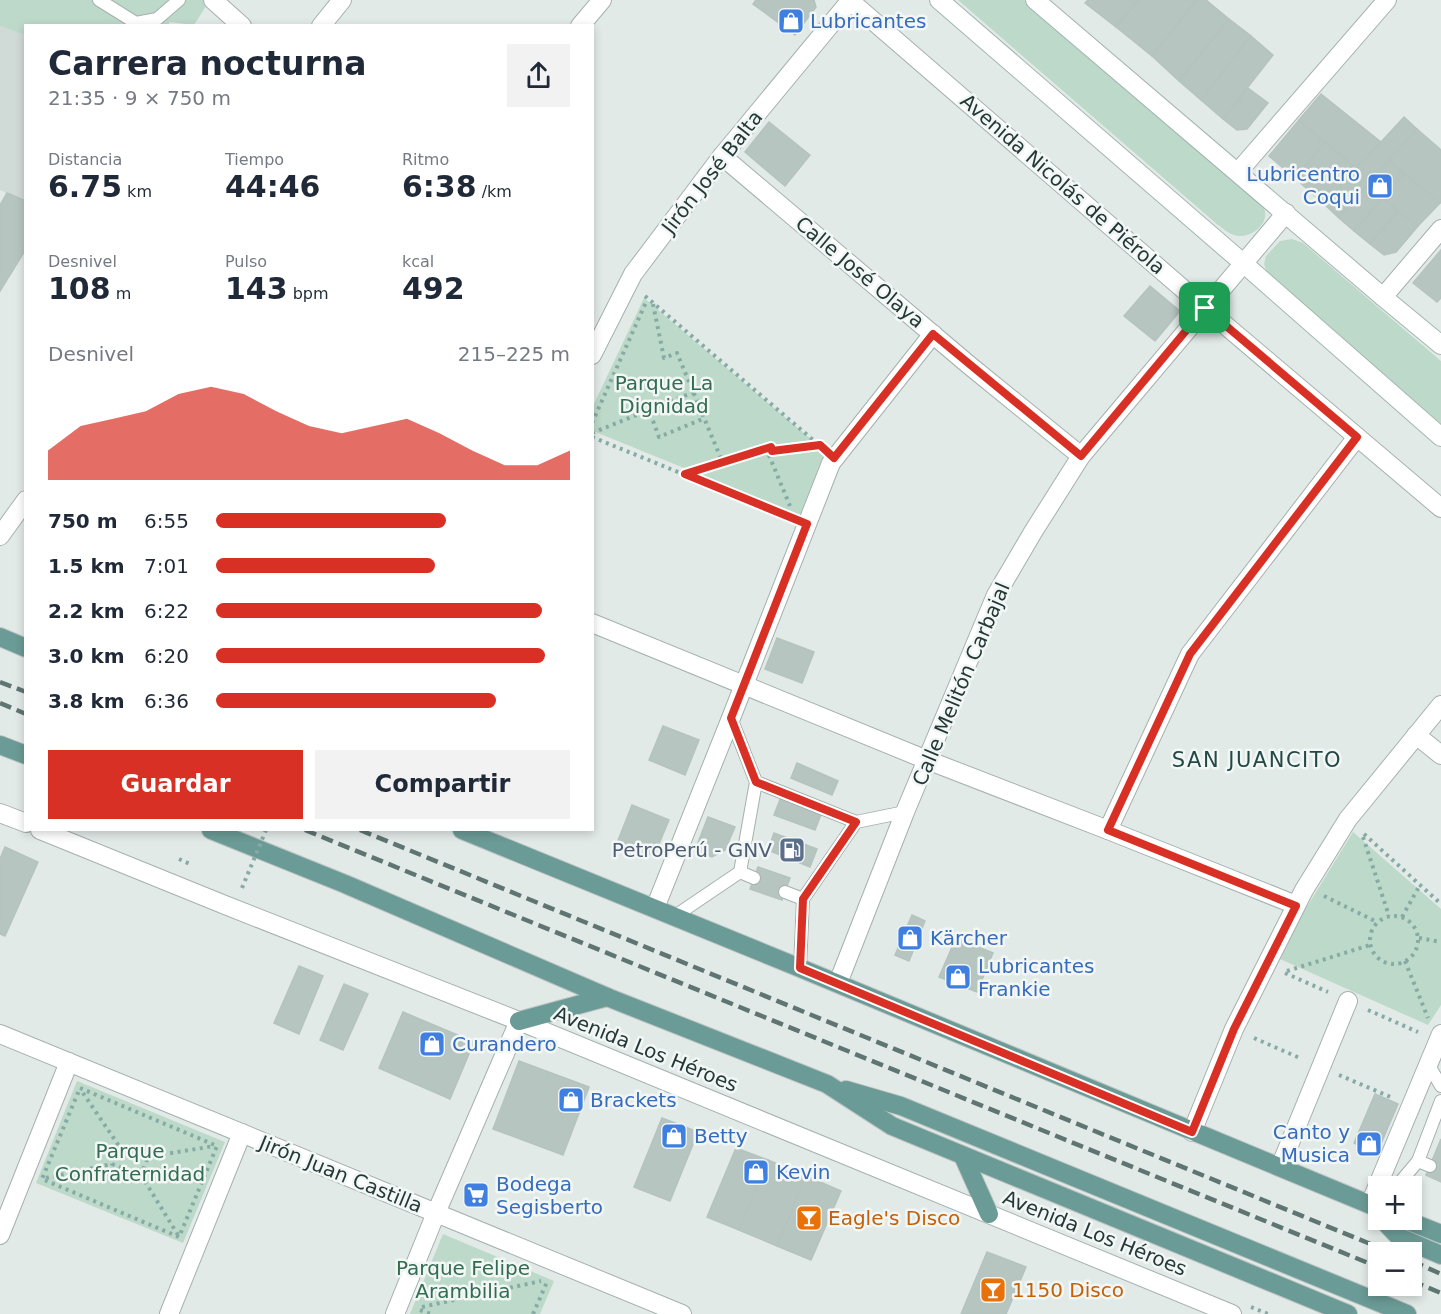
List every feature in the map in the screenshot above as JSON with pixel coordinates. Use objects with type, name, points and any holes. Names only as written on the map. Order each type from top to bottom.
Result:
[{"type":"main road","points":[[0,637],[24,647]]},
{"type":"main road","points":[[0,744],[24,754]]},
{"type":"main road","name":"Avenida Los Héroes","points":[[213,831],[345,884],[607,997],[827,1084],[892,1126],[1348,1314]]},
{"type":"main road","points":[[464,831],[675,916],[1368,1206]]},
{"type":"main road","points":[[519,1021],[607,997]]},
{"type":"main road","points":[[827,1084],[902,1106],[1407,1314]]},
{"type":"main road","points":[[963,1155],[989,1214]]},
{"type":"main road","points":[[1422,1226],[1441,1234]]},
{"type":"main road","points":[[1392,1230],[1399,1237],[1441,1254]]},
{"type":"street","points":[[212,0],[240,24]]},
{"type":"street","points":[[323,24],[342,0]]},
{"type":"street","points":[[582,24],[602,0]]},
{"type":"street","name":"Jirón José Balta","points":[[594,351],[633,274],[722,156],[850,0]]},
{"type":"street","name":"Avenida Nicolás de Piérola","points":[[850,0],[1205,308],[1441,508]]},
{"type":"street","points":[[939,0],[1441,437]]},
{"type":"street","points":[[1035,0],[1441,345]]},
{"type":"street","points":[[1238,172],[1376,4]]},
{"type":"street","name":"Calle José Olaya","points":[[722,156],[1081,456]]},
{"type":"street","name":"Calle Melitón Carbajal","points":[[838,984],[905,812],[996,595],[1081,456],[1286,213]]},
{"type":"street","points":[[1383,297],[1441,229]]},
{"type":"street","points":[[655,908],[745,685],[801,521],[834,458],[933,334]]},
{"type":"street","points":[[1108,830],[1190,654],[1357,437]]},
{"type":"street","points":[[0,536],[24,503]]},
{"type":"street","points":[[594,624],[927,760],[1296,906]]},
{"type":"street","points":[[1192,1132],[1234,1029],[1306,888],[1348,819],[1441,705]]},
{"type":"street","points":[[1416,735],[1441,755]]},
{"type":"street","points":[[0,813],[24,822]]},
{"type":"street","name":"Avenida Los Héroes","points":[[42,831],[519,1021],[1232,1314]]},
{"type":"street","points":[[1280,1167],[1348,1001]]},
{"type":"street","points":[[394,1314],[519,1021]]},
{"type":"street","name":"Jirón Juan Castilla","points":[[0,1034],[682,1314]]},
{"type":"street","points":[[1388,1176],[1439,1037]]},
{"type":"street","points":[[0,1235],[33,1176],[69,1062]]},
{"type":"street","points":[[169,1314],[242,1133]]},
{"type":"lane","points":[[99,0],[136,23],[157,19],[179,0]]},
{"type":"lane","points":[[675,916],[740,872],[756,782],[731,718]]},
{"type":"lane","points":[[756,782],[856,822],[905,812]]},
{"type":"lane","points":[[800,968],[803,899],[856,822]]},
{"type":"lane","points":[[740,872],[754,878]]},
{"type":"lane","points":[[785,892],[803,899]]},
{"type":"lane","points":[[1428,1064],[1441,1086]]},
{"type":"lane","points":[[1405,1176],[1418,1161],[1437,1122],[1441,1101]]},
{"type":"lane","points":[[1418,1161],[1430,1166]]},
{"type":"path","points":[[628,282],[834,458]]},
{"type":"path","points":[[594,419],[648,299]]},
{"type":"path","points":[[653,303],[664,358],[677,353],[722,461]]},
{"type":"path","points":[[594,434],[694,392]]},
{"type":"path","points":[[649,410],[659,437],[705,418]]},
{"type":"path","points":[[594,436],[801,521]]},
{"type":"path","points":[[685,474],[766,448],[771,447],[772,451],[820,445]]},
{"type":"path","points":[[766,448],[801,521]]},
{"type":"path","points":[[242,888],[266,831]]},
{"type":"path","points":[[1389,916],[1361,831],[1441,904]]},
{"type":"path","points":[[1402,917],[1420,885]]},
{"type":"path","points":[[1306,888],[1377,922]]},
{"type":"path","points":[[1399,915],[1402,917],[1407,918],[1417,930],[1418,946],[1409,959],[1394,964],[1387,963],[1373,953],[1370,945],[1372,929],[1383,918],[1399,915]]},
{"type":"path","points":[[1419,938],[1441,942]]},
{"type":"path","points":[[1283,972],[1370,945]]},
{"type":"path","points":[[1405,961],[1439,1037]]},
{"type":"path","points":[[69,1062],[80,1088],[119,1146],[148,1157],[217,1146],[242,1133]]},
{"type":"path","points":[[80,1088],[217,1146]]},
{"type":"path","points":[[33,1176],[80,1088]]},
{"type":"path","points":[[112,1164],[119,1146]]},
{"type":"path","points":[[179,1237],[217,1146]]},
{"type":"path","points":[[141,1175],[148,1157]]},
{"type":"path","points":[[33,1176],[112,1164],[141,1175],[179,1237]]},
{"type":"path","points":[[33,1176],[197,1244]]},
{"type":"path","points":[[431,1314],[416,1308],[548,1280],[555,1262]]},
{"type":"shaded area","points":[[0,26],[24,35],[24,201],[0,190]]},
{"type":"green space","points":[[0,0],[210,0],[195,24],[170,22],[168,24],[24,24],[24,35],[0,26]]},
{"type":"green space","points":[[958,0],[1024,0],[1260,202],[1265,214],[1262,224],[1255,232],[1244,236],[1233,235],[1223,229]]},
{"type":"green space","points":[[1292,239],[1303,243],[1441,361],[1441,424],[1267,273],[1264,264],[1266,256],[1280,241]]},
{"type":"green space","name":"Parque La Dignidad","points":[[644,298],[825,451],[800,515],[594,431],[594,404]]},
{"type":"green space","points":[[1353,832],[1441,909],[1441,1005],[1428,1025],[1280,959],[1300,918]]},
{"type":"green space","name":"Parque Confraternidad","points":[[77,1081],[225,1142],[183,1243],[36,1183]]},
{"type":"green space","name":"Parque Felipe Arambilia","points":[[443,1234],[554,1281],[540,1314],[410,1314]]},
{"type":"building","name":"Lubricantes","points":[[756,0],[814,0],[816,7],[795,35],[753,4]]},
{"type":"building","points":[[1088,0],[1139,0],[1116,27],[1085,3]]},
{"type":"building","points":[[1139,0],[1197,0],[1152,56],[1116,27]]},
{"type":"building","points":[[1197,0],[1206,0],[1229,19],[1179,81],[1152,56]]},
{"type":"building","points":[[1229,19],[1251,36],[1201,100],[1179,81]]},
{"type":"building","points":[[1251,36],[1273,55],[1223,119],[1201,100]]},
{"type":"building","points":[[1248,88],[1268,103],[1247,129],[1237,130],[1223,119]]},
{"type":"building","points":[[1321,94],[1381,142],[1356,168],[1299,120]]},
{"type":"building","points":[[1404,117],[1417,129],[1339,218],[1324,204]]},
{"type":"building","points":[[1299,120],[1325,142],[1295,178],[1269,156]]},
{"type":"building","points":[[769,122],[810,155],[785,186],[745,152]]},
{"type":"building","points":[[1417,129],[1441,150],[1440,203],[1389,160]]},
{"type":"building","points":[[1325,142],[1356,168],[1324,204],[1295,178]]},
{"type":"building","name":"Lubricentro Coqui","points":[[1389,160],[1405,174],[1354,231],[1339,218]]},
{"type":"building","points":[[1405,174],[1440,203],[1418,226],[1383,198]]},
{"type":"building","points":[[7,193],[24,200],[24,252],[0,291],[0,205]]},
{"type":"building","points":[[1383,198],[1398,211],[1370,244],[1354,231]]},
{"type":"building","points":[[1398,211],[1418,226],[1396,252],[1384,255],[1370,244]]},
{"type":"building","points":[[1441,250],[1441,298],[1437,302],[1413,283]]},
{"type":"building","points":[[1150,286],[1180,311],[1155,341],[1124,316]]},
{"type":"building","points":[[777,638],[814,652],[802,683],[765,669]]},
{"type":"building","points":[[663,726],[699,740],[685,775],[649,760]]},
{"type":"building","points":[[797,763],[838,781],[832,795],[791,778]]},
{"type":"building","name":"PetroPerú - GNV","points":[[781,797],[822,812],[815,830],[774,815]]},
{"type":"building","points":[[632,805],[669,820],[656,851],[641,859],[615,848]]},
{"type":"building","points":[[708,817],[735,827],[725,850],[712,857],[695,850]]},
{"type":"building","name":"PetroPerú - GNV","points":[[774,833],[817,849],[810,867],[768,850]]},
{"type":"building","points":[[5,847],[38,862],[5,936],[0,934],[0,859]]},
{"type":"building","name":"PetroPerú - GNV","points":[[758,867],[790,878],[782,900],[750,889]]},
{"type":"building","name":"Kärcher","points":[[912,915],[925,921],[909,961],[895,955]]},
{"type":"building","points":[[956,938],[993,953],[977,992],[939,977]]},
{"type":"building","points":[[299,966],[323,976],[299,1034],[274,1023]]},
{"type":"building","points":[[344,984],[368,994],[343,1050],[320,1040]]},
{"type":"building","points":[[403,1012],[474,1042],[450,1099],[379,1068]]},
{"type":"building","points":[[519,1061],[589,1087],[563,1155],[493,1129]]},
{"type":"building","points":[[1375,1094],[1398,1104],[1377,1153],[1354,1143]]},
{"type":"building","points":[[662,1118],[698,1132],[670,1201],[634,1187]]},
{"type":"building","points":[[1441,1139],[1441,1182],[1426,1175]]},
{"type":"building","points":[[736,1148],[768,1160],[739,1230],[707,1217]]},
{"type":"building","points":[[768,1160],[806,1176],[777,1246],[739,1230]]},
{"type":"building","name":"Eagle's Disco","points":[[806,1176],[841,1191],[811,1260],[777,1246]]},
{"type":"building","name":"1150 Disco","points":[[987,1252],[1026,1267],[1006,1314],[961,1314]]},
{"type":"railway","points":[[0,682],[24,691]]},
{"type":"railway","points":[[0,703],[24,713]]},
{"type":"railway","points":[[307,831],[1368,1263]]},
{"type":"railway","points":[[362,831],[1368,1243]]},
{"type":"railway","points":[[1422,1265],[1441,1274]]},
{"type":"railway","points":[[1422,1285],[1441,1293]]},
{"type":"place","name":"Lubricantes","points":[[791,21]]},
{"type":"place","name":"Lubricentro Coqui","points":[[1380,186]]},
{"type":"place","name":"PetroPerú - GNV","points":[[792,850]]},
{"type":"place","name":"Kärcher","points":[[910,938]]},
{"type":"place","name":"Lubricantes Frankie","points":[[958,977]]},
{"type":"place","name":"Curandero","points":[[432,1044]]},
{"type":"place","name":"Brackets","points":[[571,1100]]},
{"type":"place","name":"Betty","points":[[674,1136]]},
{"type":"place","name":"Canto y Musica","points":[[1369,1144]]},
{"type":"place","name":"Kevin","points":[[756,1172]]},
{"type":"place","name":"Bodega Segisberto","points":[[476,1195]]},
{"type":"place","name":"Eagle's Disco","points":[[809,1218]]},
{"type":"place","name":"1150 Disco","points":[[993,1290]]},
{"type":"district","name":"SAN JUANCITO","points":[[1257,760]]},
{"type":"route","points":[[1205,308],[1357,437],[1190,654],[1108,830],[1296,906],[1234,1029],[1192,1132],[800,968],[803,899],[856,822],[756,782],[731,718],[807,524],[685,474],[771,447],[772,451],[820,445],[834,458],[933,334],[1081,456],[1205,308]]}]
